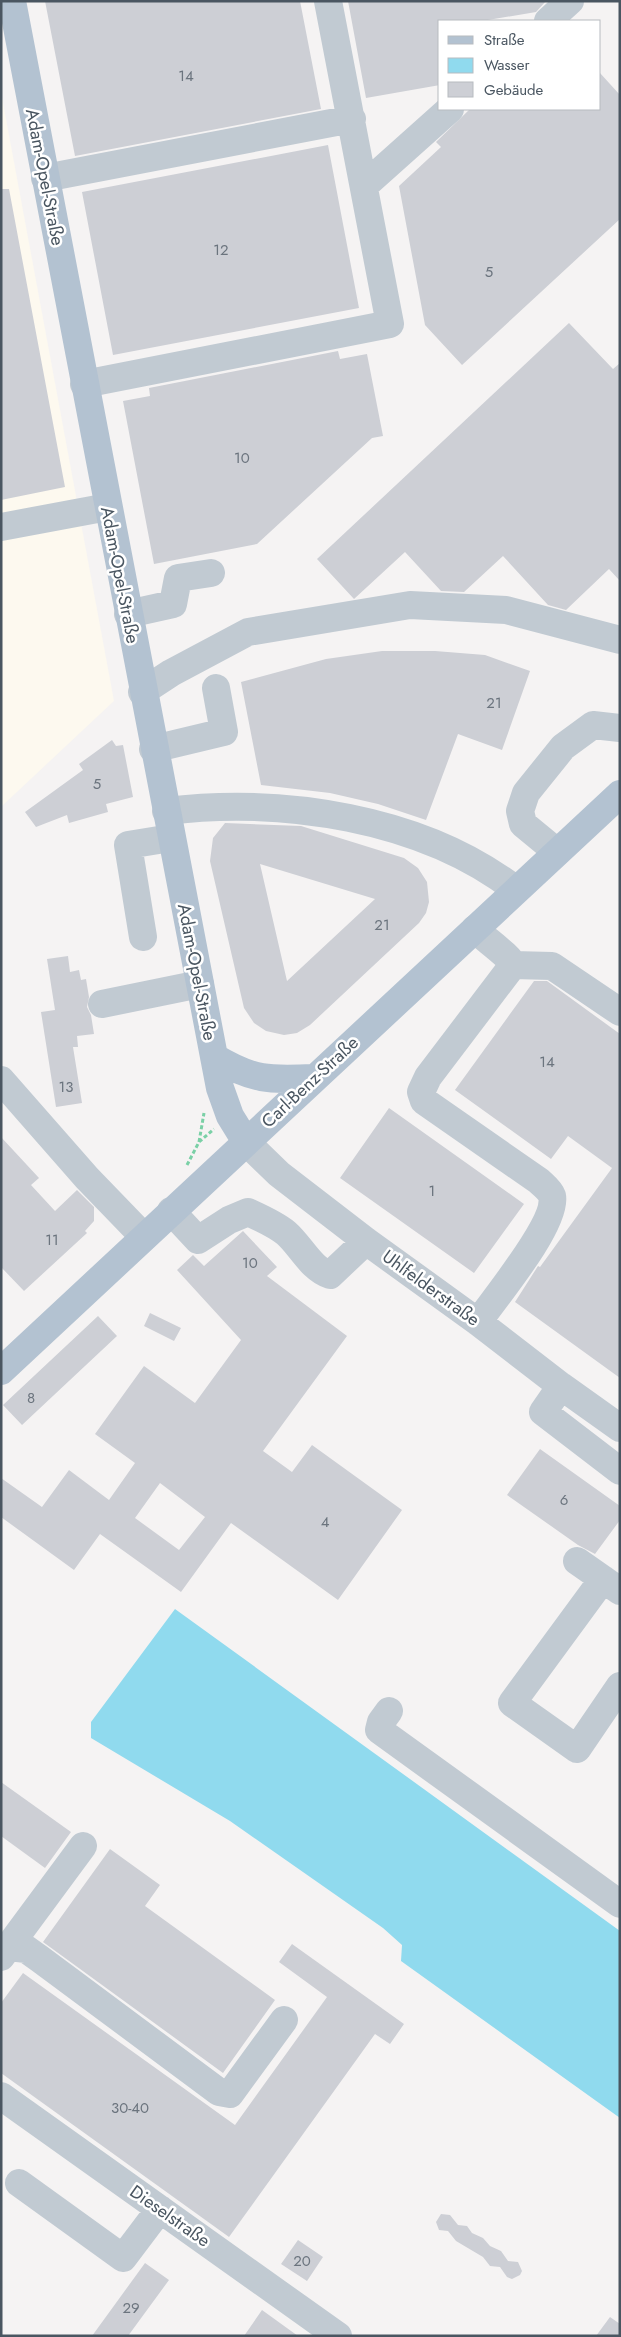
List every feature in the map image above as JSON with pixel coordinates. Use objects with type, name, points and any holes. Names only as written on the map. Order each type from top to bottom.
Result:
[{"type":"main road","name":"Adam-Opel-Straße","points":[[12,1],[142,692],[214,1057],[225,1103],[230,1116],[246,1142]]},
{"type":"main road","name":"Carl-Benz-Straße","points":[[1,1372],[171,1211],[620,794]]},
{"type":"main road","points":[[214,1057],[243,1072],[263,1078],[276,1080],[315,1078]]},
{"type":"street","points":[[84,384],[390,324],[365,185],[328,1]]},
{"type":"street","points":[[549,20],[570,1]]},
{"type":"street","points":[[365,185],[449,110]]},
{"type":"street","points":[[45,178],[352,119]]},
{"type":"street","points":[[1,527],[108,507]]},
{"type":"street","points":[[128,614],[173,604],[178,578],[211,573]]},
{"type":"street","points":[[142,692],[171,673],[248,632],[410,605],[506,610],[620,640]]},
{"type":"street","points":[[153,749],[224,732],[216,688]]},
{"type":"street","points":[[557,852],[524,824],[520,811],[526,793],[563,747],[592,724],[620,728]]},
{"type":"street","points":[[166,811],[245,806],[308,811],[343,817],[408,835],[449,851],[486,869],[516,890]]},
{"type":"street","points":[[143,938],[128,845],[171,838]]},
{"type":"street","points":[[475,929],[487,942],[511,959],[513,965]]},
{"type":"street","points":[[513,965],[552,966],[620,1012]]},
{"type":"street","points":[[478,1322],[540,1235],[549,1217],[552,1196],[539,1182],[424,1101],[421,1092],[428,1077],[513,965]]},
{"type":"street","points":[[102,1004],[200,984]]},
{"type":"street","points":[[1,1080],[87,1178],[144,1237]]},
{"type":"street","name":"Uhlfelderstraße","points":[[246,1142],[279,1174],[366,1242],[478,1322],[561,1386],[620,1428]]},
{"type":"street","points":[[171,1211],[198,1240],[229,1220],[248,1212],[284,1232],[322,1273],[330,1275],[366,1242]]},
{"type":"street","points":[[561,1386],[543,1412],[620,1471]]},
{"type":"street","points":[[577,1561],[612,1585],[512,1703],[577,1749],[620,1686]]},
{"type":"street","points":[[389,1711],[381,1722],[379,1730],[620,1904]]},
{"type":"street","points":[[5,1952],[83,1846]]},
{"type":"street","points":[[5,1952],[26,1949],[219,2092],[230,2094],[284,2020]]},
{"type":"street","name":"Dieselstraße","points":[[1,2096],[338,2336]]},
{"type":"street","points":[[19,2183],[123,2258],[160,2209]]},
{"type":"shaded area","points":[[1,92],[114,701],[1,807]]},
{"type":"water","points":[[175,1609],[620,1931],[620,2118],[401,1961],[402,1945],[383,1928],[230,1821],[91,1738],[91,1722]]},
{"type":"building","points":[[45,1],[300,1],[321,109],[75,156]]},
{"type":"building","points":[[348,1],[546,1],[536,12],[488,20],[438,20],[438,85],[366,98]]},
{"type":"building","points":[[601,74],[620,95],[620,219],[462,365],[425,325],[399,186],[441,147],[436,142],[469,110],[601,110]]},
{"type":"building","points":[[328,145],[359,308],[113,355],[82,192]]},
{"type":"building","points":[[1,189],[9,189],[65,487],[1,500]]},
{"type":"building","points":[[569,323],[613,369],[620,363],[620,581],[609,569],[566,610],[548,605],[503,556],[464,592],[441,591],[405,552],[354,599],[317,559]]},
{"type":"building","points":[[338,351],[340,359],[367,354],[383,436],[372,438],[257,544],[154,564],[123,401],[150,396],[149,388]]},
{"type":"building","points":[[382,651],[435,651],[485,655],[530,671],[502,750],[458,734],[426,820],[378,804],[330,793],[261,785],[241,682],[326,659]]},
{"type":"building","points":[[112,740],[116,746],[123,745],[133,797],[106,804],[108,812],[69,823],[67,815],[36,827],[25,812],[83,770],[79,764]]},
{"type":"building","points":[[225,823],[301,826],[404,858],[418,868],[427,882],[429,902],[426,913],[419,923],[310,1025],[297,1033],[284,1035],[266,1031],[254,1023],[244,1008],[210,861],[213,838]],"holes":[[[260,864],[375,899],[287,981]]]},
{"type":"building","points":[[68,956],[70,972],[79,970],[81,980],[86,979],[89,997],[87,1007],[91,1015],[94,1034],[77,1036],[78,1047],[73,1047],[82,1103],[56,1107],[41,1012],[55,1010],[47,959]]},
{"type":"building","points":[[534,981],[547,981],[620,1034],[620,1378],[515,1302],[538,1266],[540,1267],[612,1168],[568,1136],[551,1159],[455,1090]]},
{"type":"building","points":[[389,1108],[524,1204],[474,1273],[340,1178]]},
{"type":"building","points":[[1,1137],[39,1178],[31,1185],[55,1211],[77,1190],[94,1207],[94,1221],[85,1231],[87,1233],[24,1291],[1,1267]]},
{"type":"building","points":[[243,1231],[277,1267],[267,1276],[347,1336],[263,1451],[292,1472],[312,1445],[402,1510],[338,1600],[231,1523],[181,1592],[100,1534],[74,1570],[1,1517],[1,1478],[42,1507],[69,1470],[109,1500],[135,1463],[95,1434],[144,1366],[195,1403],[241,1340],[177,1270],[193,1255],[204,1266]],"holes":[[[160,1483],[205,1517],[179,1550],[135,1518]]]},
{"type":"building","points":[[150,1313],[181,1328],[174,1341],[144,1326]]},
{"type":"building","points":[[98,1316],[117,1336],[22,1425],[3,1405]]},
{"type":"building","points":[[540,1449],[620,1506],[620,1520],[595,1554],[578,1545],[507,1495]]},
{"type":"building","points":[[1,1782],[71,1832],[45,1868],[1,1836]]},
{"type":"building","points":[[110,1849],[160,1885],[145,1906],[275,2000],[223,2073],[43,1942]]},
{"type":"building","points":[[292,1944],[404,2024],[390,2044],[375,2034],[229,2237],[1,2073],[1,2003],[23,1973],[235,2125],[327,1997],[279,1962]]},
{"type":"building","points":[[441,2214],[450,2215],[458,2225],[467,2226],[472,2233],[483,2238],[490,2246],[501,2251],[508,2261],[518,2262],[522,2271],[520,2275],[512,2279],[507,2277],[500,2267],[490,2266],[483,2257],[456,2241],[448,2231],[439,2230],[436,2222]]},
{"type":"building","points":[[298,2240],[323,2257],[307,2281],[281,2264]]},
{"type":"building","points":[[145,2263],[169,2280],[128,2336],[92,2336]]},
{"type":"building","points":[[262,2310],[298,2336],[244,2336]]},
{"type":"building","points":[[610,2317],[620,2324],[620,2336],[596,2336]]}]
